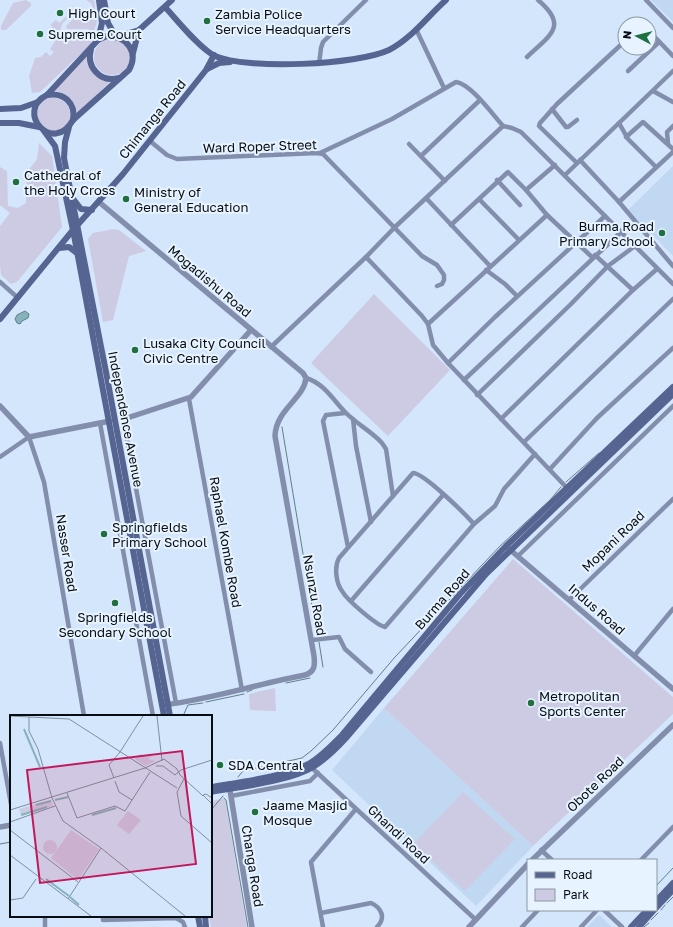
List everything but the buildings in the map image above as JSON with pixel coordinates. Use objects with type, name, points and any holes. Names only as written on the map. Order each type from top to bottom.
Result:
[{"type":"main road","points":[[0,109],[21,108],[38,102],[47,95],[91,49],[98,40],[102,23],[99,0]]},
{"type":"main road","points":[[104,0],[108,23],[116,37]]},
{"type":"main road","points":[[116,37],[139,30],[172,0]]},
{"type":"main road","points":[[206,70],[219,63],[234,61],[319,64],[380,54],[390,50],[416,30],[446,0]]},
{"type":"main road","points":[[165,7],[196,40],[214,56],[234,61]]},
{"type":"main road","points":[[0,123],[19,123],[55,134],[65,130],[69,127],[73,120],[125,74],[132,65],[133,53],[139,30]]},
{"type":"main road","points":[[98,40],[107,36],[116,37],[127,42],[133,53]]},
{"type":"main road","points":[[91,49],[90,64],[96,72],[104,78],[120,78]]},
{"type":"main road","name":"Chimanga Road","points":[[0,319],[150,141],[206,70],[214,56]]},
{"type":"main road","points":[[47,95],[54,94],[66,98],[73,108],[73,120]]},
{"type":"main road","points":[[38,102],[34,115],[42,129]]},
{"type":"main road","name":"Independence Avenue","points":[[69,127],[64,142],[64,158],[72,197],[78,255],[165,705],[170,715]]},
{"type":"main road","name":"Independence Avenue","points":[[42,129],[55,146],[76,228],[165,705],[164,715]]},
{"type":"main road","points":[[72,197],[81,209],[92,210]]},
{"type":"main road","points":[[59,248],[69,247],[78,255]]},
{"type":"main road","name":"Burma Road","points":[[212,787],[229,786],[292,776],[330,754],[346,738],[508,548],[567,488],[673,387]]},
{"type":"main road","name":"Burma Road","points":[[508,548],[673,394]]},
{"type":"main road","name":"Burma Road","points":[[212,792],[229,786]]},
{"type":"main road","points":[[657,900],[673,883]]},
{"type":"main road","points":[[657,907],[673,891]]},
{"type":"main road","points":[[631,927],[646,911]]},
{"type":"main road","points":[[638,927],[653,911]]},
{"type":"main road","points":[[198,917],[200,927]]},
{"type":"main road","points":[[205,917],[206,927]]},
{"type":"street","points":[[319,64],[320,48],[323,42],[366,0]]},
{"type":"street","points":[[527,57],[550,35],[555,23],[554,17],[538,0]]},
{"type":"street","points":[[646,0],[673,28]]},
{"type":"street","points":[[416,30],[444,88]]},
{"type":"street","points":[[628,71],[659,42],[673,56]]},
{"type":"street","points":[[617,48],[552,109],[539,126],[619,202],[673,266]]},
{"type":"street","points":[[564,175],[673,71]]},
{"type":"street","points":[[320,153],[392,119],[454,82],[459,82],[480,100],[503,126],[521,132],[673,284]]},
{"type":"street","points":[[652,91],[673,102]]},
{"type":"street","points":[[421,156],[480,100]]},
{"type":"street","points":[[552,109],[566,127],[577,120]]},
{"type":"street","points":[[626,137],[643,122],[673,148]]},
{"type":"street","points":[[619,123],[626,137],[656,167]]},
{"type":"street","points":[[271,346],[503,126]]},
{"type":"street","points":[[668,144],[667,132],[673,126]]},
{"type":"street","name":"Ward Roper Street","points":[[150,141],[167,155],[181,159],[320,153],[327,157],[422,256],[440,269],[444,280],[442,284],[437,286]]},
{"type":"street","points":[[409,144],[445,181]]},
{"type":"street","points":[[619,202],[673,152]]},
{"type":"street","points":[[526,190],[554,165]]},
{"type":"street","points":[[451,225],[497,180],[508,172],[526,190],[547,215],[594,256],[608,266],[633,290]]},
{"type":"street","points":[[497,180],[520,205]]},
{"type":"street","points":[[479,198],[519,240]]},
{"type":"street","points":[[427,199],[490,266]]},
{"type":"street","name":"Mogadishu Road","points":[[99,202],[271,346],[306,378]]},
{"type":"street","points":[[428,324],[547,215]]},
{"type":"street","points":[[448,363],[517,296],[605,216]]},
{"type":"street","points":[[464,380],[621,232]]},
{"type":"street","points":[[477,394],[570,305],[608,266],[635,246]]},
{"type":"street","points":[[366,257],[417,310],[428,324],[433,345],[448,363],[567,488]]},
{"type":"street","points":[[501,419],[633,290],[657,269]]},
{"type":"street","points":[[486,270],[505,284],[517,296]]},
{"type":"street","points":[[0,282],[18,298]]},
{"type":"street","points":[[524,442],[673,299]]},
{"type":"street","points":[[176,703],[124,424],[127,418],[189,399],[209,379],[251,330]]},
{"type":"street","points":[[550,469],[597,418],[673,348]]},
{"type":"street","points":[[306,378],[317,383],[329,393],[345,413],[384,446],[393,496]]},
{"type":"street","name":"Nsunzu Road","points":[[165,705],[222,695],[310,673],[315,663],[275,436],[278,419],[305,385],[306,378]]},
{"type":"street","name":"Raphael Kombe Road","points":[[189,399],[242,690]]},
{"type":"street","name":"Nasser Road","points":[[0,406],[29,437],[44,482],[84,715]]},
{"type":"street","points":[[518,556],[673,406]]},
{"type":"street","points":[[345,413],[326,415],[323,421],[348,547]]},
{"type":"street","points":[[353,419],[356,446],[371,522]]},
{"type":"street","points":[[0,457],[29,437],[110,421]]},
{"type":"street","points":[[100,423],[153,715]]},
{"type":"street","points":[[474,524],[443,495],[418,474],[414,473],[348,547],[337,562],[337,573],[341,590],[369,617],[385,627],[474,524],[495,506],[504,489],[535,454]]},
{"type":"street","points":[[351,601],[443,495]]},
{"type":"street","name":"Mopani Road","points":[[569,600],[673,499]]},
{"type":"street","name":"Indus Road","points":[[508,548],[673,689]]},
{"type":"street","points":[[634,656],[673,609]]},
{"type":"street","points":[[312,640],[339,637],[343,641],[345,649],[371,672]]},
{"type":"street","name":"Obote Road","points":[[533,859],[673,725]]},
{"type":"street","points":[[0,743],[10,798]]},
{"type":"street","name":"Ghandi Road","points":[[310,766],[476,920]]},
{"type":"street","points":[[231,796],[310,781],[318,773]]},
{"type":"street","name":"Changa Road","points":[[229,786],[252,927]]},
{"type":"street","points":[[323,927],[312,860],[356,809]]},
{"type":"street","points":[[0,826],[10,825]]},
{"type":"street","points":[[642,859],[673,827]]},
{"type":"street","points":[[541,850],[551,859]]},
{"type":"street","points":[[469,927],[527,865]]},
{"type":"street","points":[[321,913],[371,903],[378,906],[382,915],[381,922],[377,927]]},
{"type":"street","points":[[522,927],[537,911]]},
{"type":"street","points":[[581,927],[595,911]]},
{"type":"street","points":[[605,911],[622,927]]},
{"type":"street","points":[[103,917],[103,920],[176,918],[183,922],[186,927]]},
{"type":"shaded area","points":[[651,0],[673,0],[673,22]]},
{"type":"shaded area","name":"Burma Road Primary School","points":[[673,166],[673,256],[628,210]]},
{"type":"shaded area","points":[[25,311],[29,314],[28,318],[20,324],[17,323],[15,319],[17,315]]},
{"type":"shaded area","points":[[384,708],[533,846],[476,906],[332,770]]},
{"type":"shaded area","points":[[599,915],[612,927],[587,927]]},
{"type":"green space","points":[[26,0],[31,3],[31,6],[6,30],[1,30],[1,26],[13,3]]},
{"type":"green space","points":[[86,0],[94,0],[97,22],[94,31],[87,29],[67,29],[66,26],[77,15],[82,19],[92,10],[92,4]]},
{"type":"green space","points":[[66,17],[68,18],[62,24],[60,31],[48,37],[47,35],[52,29],[51,24],[56,20],[59,23]]},
{"type":"green space","points":[[80,33],[91,37],[92,40],[90,45],[40,92],[32,93],[29,76],[35,58],[41,57],[46,52],[50,56],[54,52],[50,49],[58,37],[66,34]]},
{"type":"green space","points":[[112,39],[122,42],[127,47],[130,57],[127,67],[122,72],[112,75],[102,72],[97,67],[94,57],[97,47],[102,42]]},
{"type":"green space","points":[[87,56],[89,66],[94,74],[105,81],[110,82],[77,114],[70,98],[58,91],[53,91]]},
{"type":"green space","points":[[49,97],[63,101],[70,110],[70,120],[61,131],[48,132],[35,117],[41,102]]},
{"type":"green space","points":[[39,143],[52,156],[62,227],[17,282],[11,284],[1,275],[0,265],[0,226],[10,213],[0,205],[0,167],[7,171],[8,206],[18,208],[26,203],[27,172],[37,159]]},
{"type":"green space","points":[[114,229],[119,230],[146,251],[129,256],[113,320],[103,322],[88,239],[93,233]]},
{"type":"green space","points":[[374,294],[450,370],[388,436],[311,363]]},
{"type":"green space","name":"Metropolitan Sports Center","points":[[513,559],[673,697],[673,714],[533,846],[384,708]]},
{"type":"green space","points":[[275,688],[276,711],[250,710],[249,694]]},
{"type":"green space","points":[[463,792],[515,839],[465,891],[413,844]]},
{"type":"green space","points":[[225,798],[247,927],[211,927],[209,917],[212,917],[212,801]]},
{"type":"waterway","points":[[282,427],[309,590]]},
{"type":"waterway","points":[[566,482],[599,453]]},
{"type":"waterway","points":[[238,777],[243,771],[302,758],[311,751],[333,730],[395,657],[500,546],[550,500],[561,487]]},
{"type":"waterway","points":[[310,595],[314,617]]},
{"type":"waterway","points":[[315,623],[317,636]]},
{"type":"waterway","points":[[319,642],[323,667]]},
{"type":"waterway","points":[[286,683],[310,678]]},
{"type":"waterway","points":[[247,692],[252,690]]},
{"type":"waterway","points":[[206,702],[244,694]]},
{"type":"waterway","points":[[183,715],[188,705],[203,703]]},
{"type":"waterway","points":[[212,809],[223,796]]},
{"type":"waterway","points":[[224,798],[226,800],[248,927]]},
{"type":"waterway","points":[[0,844],[10,842]]},
{"type":"waterway","points":[[657,885],[673,868]]},
{"type":"waterway","points":[[667,903],[673,897]]},
{"type":"waterway","points":[[661,910],[665,905]]},
{"type":"waterway","points":[[651,920],[658,913]]},
{"type":"waterway","points":[[644,927],[649,923]]},
{"type":"place","name":"High Court","points":[[60,13]]},
{"type":"place","name":"Zambia Police Service Headquarters","points":[[207,21]]},
{"type":"place","name":"Supreme Court","points":[[40,34]]},
{"type":"place","name":"Cathedral of the Holy Cross","points":[[16,182]]},
{"type":"place","name":"Ministry of General Education","points":[[126,199]]},
{"type":"place","name":"Burma Road Primary School","points":[[662,233]]},
{"type":"place","name":"Lusaka City Council Civic Centre","points":[[135,350]]},
{"type":"place","name":"Springfields Primary School","points":[[104,534]]},
{"type":"place","name":"Springfields Secondary School","points":[[115,603]]},
{"type":"place","name":"Metropolitan Sports Center","points":[[531,703]]},
{"type":"place","name":"SDA Central","points":[[220,765]]},
{"type":"place","name":"Jaame Masjid Mosque","points":[[255,812]]}]
